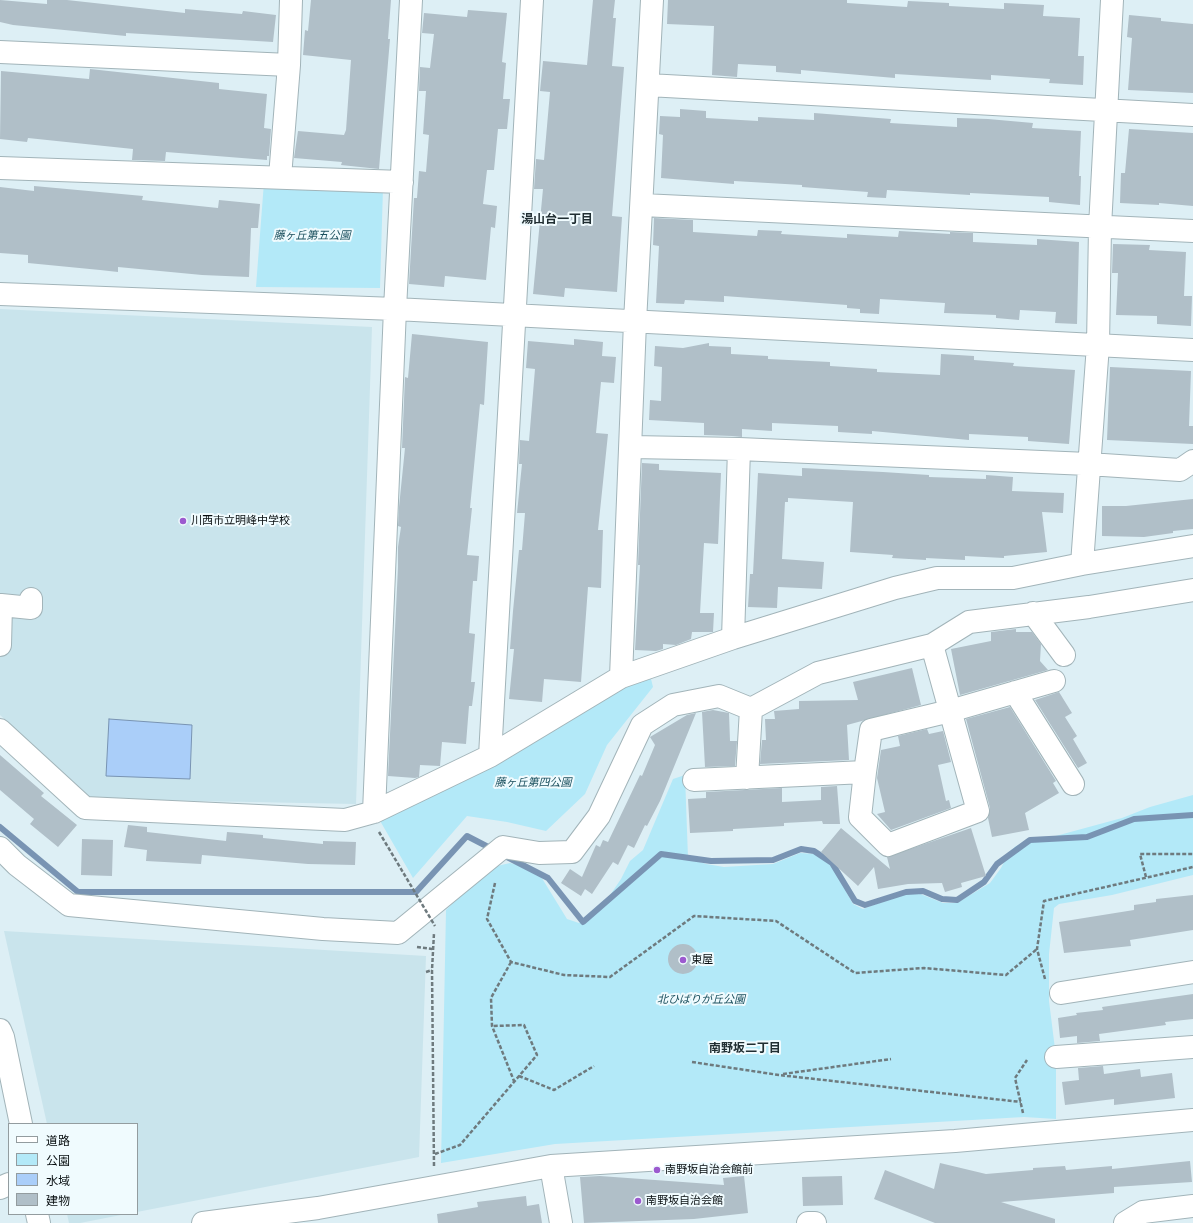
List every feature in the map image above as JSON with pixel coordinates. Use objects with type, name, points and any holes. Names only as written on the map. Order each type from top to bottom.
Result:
[{"type":"street","points":[[280,177],[289,65],[291,0]]},
{"type":"street","points":[[376,822],[395,309],[412,0]]},
{"type":"street","points":[[490,756],[532,0]]},
{"type":"street","points":[[621,677],[632,447],[635,322],[652,0]]},
{"type":"street","points":[[1082,564],[1088,464],[1098,345],[1100,227],[1112,0]]},
{"type":"street","points":[[0,52],[289,65]]},
{"type":"street","points":[[648,85],[1106,109],[1193,115]]},
{"type":"street","points":[[0,168],[402,182]]},
{"type":"street","points":[[642,205],[1193,231]]},
{"type":"street","points":[[0,294],[395,309],[1193,350]]},
{"type":"street","points":[[632,447],[740,449],[1088,464],[1180,470],[1193,461]]},
{"type":"street","points":[[733,638],[740,449]]},
{"type":"street","points":[[0,730],[85,808],[376,822],[490,756],[621,677],[733,638],[895,588],[937,578],[1013,578],[1082,564],[1193,546]]},
{"type":"street","points":[[0,848],[17,865],[69,905],[323,929],[398,933],[495,853],[572,852],[599,816],[642,725],[673,704],[718,696],[751,709],[818,673],[932,645],[969,622],[1193,590]]},
{"type":"street","points":[[0,645],[1,605],[31,608],[31,599]]},
{"type":"street","points":[[1033,614],[1064,655]]},
{"type":"street","points":[[932,645],[950,711],[978,811],[888,844],[860,817],[871,730],[950,711],[1054,681]]},
{"type":"street","points":[[1015,692],[1073,784]]},
{"type":"street","points":[[747,778],[751,709]]},
{"type":"street","points":[[694,780],[865,772]]},
{"type":"street","points":[[1053,988],[1193,972]]},
{"type":"street","points":[[0,1030],[3,1037],[21,1123]]},
{"type":"street","points":[[1056,1057],[1193,1046]]},
{"type":"street","points":[[203,1223],[318,1208],[551,1166],[1028,1135],[1193,1120]]},
{"type":"street","points":[[551,1166],[561,1223]]},
{"type":"street","points":[[1125,1223],[1143,1212],[1193,1206]]},
{"type":"street","points":[[808,1223],[815,1223]]},
{"type":"path","points":[[376,822],[435,926],[432,950],[435,1154],[433,1188]]},
{"type":"path","points":[[1146,877],[1140,854],[1193,854]]},
{"type":"path","points":[[1053,988],[1037,949],[1044,901],[1193,867]]},
{"type":"path","points":[[496,879],[487,920],[511,962],[564,975],[610,977],[694,916],[776,921],[855,973],[924,968],[1006,975],[1037,949]]},
{"type":"path","points":[[511,962],[491,998],[492,1026],[514,1081]]},
{"type":"path","points":[[426,972],[432,970]]},
{"type":"path","points":[[435,1154],[460,1145],[537,1055],[524,1025],[492,1026]]},
{"type":"path","points":[[779,1075],[891,1059]]},
{"type":"path","points":[[1027,1060],[1014,1078],[1028,1135]]},
{"type":"path","points":[[692,1062],[779,1075],[1021,1102]]},
{"type":"path","points":[[519,1076],[554,1090],[594,1066]]},
{"type":"shaded area","name":"川西市立明峰中学校","points":[[0,309],[372,327],[356,804],[92,799],[0,715]]},
{"type":"shaded area","points":[[4,931],[426,956],[419,1157],[138,1212],[138,1123],[47,1123]]},
{"type":"shaded area","points":[[67,1215],[121,1215],[80,1223],[69,1223]]},
{"type":"green space","name":"藤ヶ丘第五公園","points":[[264,182],[383,188],[380,288],[256,287]]},
{"type":"green space","name":"藤ヶ丘第四公園","points":[[649,671],[653,687],[607,745],[585,794],[546,831],[507,822],[467,816],[413,878],[379,819]]},
{"type":"green space","name":"北ひばりが丘公園","points":[[685,775],[688,858],[706,864],[724,867],[773,864],[800,853],[815,854],[830,863],[853,904],[863,909],[903,894],[918,893],[943,903],[957,903],[990,883],[1001,868],[1009,852],[1016,846],[1030,840],[1052,837],[1122,818],[1150,807],[1193,795],[1193,875],[1112,895],[1059,904],[1054,908],[1049,954],[1049,1001],[1056,1057],[1056,1119],[1024,1117],[555,1144],[441,1163],[446,910],[493,867],[510,863],[526,867],[540,875],[567,919],[579,923],[592,917],[604,904],[621,879],[630,861],[643,850],[673,779]]},
{"type":"water","points":[[109,719],[192,725],[190,779],[106,776]]},
{"type":"building","points":[[0,0],[47,4],[47,0],[67,0],[185,13],[185,9],[242,14],[243,11],[276,15],[273,42],[126,33],[126,36],[13,25],[0,22]]},
{"type":"building","points":[[311,0],[391,0],[388,39],[390,39],[379,169],[341,165],[342,162],[294,158],[298,131],[344,135],[346,130],[351,60],[303,55],[305,30],[308,31]]},
{"type":"building","points":[[593,0],[615,0],[613,18],[616,18],[612,66],[624,67],[612,216],[622,217],[617,292],[565,288],[564,297],[533,294],[543,189],[534,189],[536,159],[544,160],[550,92],[540,91],[543,61],[587,65]]},
{"type":"building","points":[[668,0],[847,0],[847,3],[907,7],[908,1],[949,3],[949,6],[1004,9],[1004,3],[1044,5],[1043,16],[1080,18],[1078,56],[1084,56],[1083,85],[1049,83],[1050,79],[991,75],[991,80],[895,74],[895,78],[801,70],[801,74],[776,72],[776,66],[738,64],[737,77],[712,75],[714,26],[667,24]]},
{"type":"building","points":[[468,10],[507,13],[502,62],[506,63],[503,99],[510,99],[507,129],[498,129],[494,170],[487,170],[483,204],[497,206],[495,228],[491,227],[486,280],[445,276],[444,287],[409,284],[414,198],[417,198],[419,171],[426,172],[429,135],[423,134],[426,91],[419,91],[420,67],[430,68],[434,34],[422,33],[424,13],[467,17]]},
{"type":"building","points":[[1129,15],[1161,18],[1161,21],[1193,24],[1193,93],[1128,90],[1132,38],[1127,37]]},
{"type":"building","points":[[90,69],[219,83],[219,89],[267,94],[264,128],[271,129],[269,156],[267,156],[267,160],[166,152],[165,161],[132,160],[133,149],[28,138],[27,142],[0,139],[1,71],[89,79]]},
{"type":"building","points":[[680,109],[706,111],[706,118],[758,121],[758,117],[814,120],[814,113],[891,119],[890,123],[957,127],[957,118],[988,119],[1033,123],[1032,128],[1081,131],[1079,176],[1081,176],[1080,205],[1049,202],[1049,197],[970,193],[970,195],[887,190],[886,198],[867,197],[868,192],[802,187],[802,185],[734,181],[734,184],[661,178],[663,135],[659,134],[660,116],[680,117]]},
{"type":"building","points":[[1129,129],[1193,133],[1193,206],[1159,203],[1159,205],[1120,203],[1121,173],[1125,173]]},
{"type":"building","points":[[34,186],[143,196],[142,200],[218,208],[219,200],[260,204],[258,228],[251,228],[249,277],[202,275],[118,267],[118,272],[28,263],[28,255],[0,253],[0,187],[34,191]]},
{"type":"building","points":[[654,218],[693,220],[693,232],[757,236],[758,230],[782,231],[781,234],[847,238],[847,234],[898,237],[899,231],[950,234],[950,232],[973,233],[973,242],[1037,245],[1037,239],[1079,242],[1077,324],[1055,323],[1056,312],[1020,310],[1019,320],[996,318],[996,315],[944,313],[945,303],[880,299],[879,314],[860,313],[860,309],[847,308],[847,305],[724,296],[724,302],[685,300],[684,304],[656,303],[659,246],[653,245]]},
{"type":"building","points":[[1113,244],[1150,245],[1149,250],[1186,252],[1184,296],[1192,296],[1191,326],[1157,324],[1157,316],[1116,315],[1118,273],[1112,273]]},
{"type":"building","points":[[412,334],[488,342],[484,405],[480,404],[467,555],[479,556],[477,581],[473,581],[469,633],[475,634],[471,682],[475,682],[472,706],[469,706],[466,744],[442,742],[440,766],[420,765],[419,777],[415,778],[388,776],[398,547],[401,527],[398,526],[405,448],[402,448],[405,377],[408,378]]},
{"type":"building","points":[[574,339],[603,342],[602,356],[616,357],[614,383],[601,382],[596,433],[608,434],[598,530],[603,530],[601,588],[588,587],[581,682],[544,679],[542,702],[509,699],[514,649],[510,649],[513,611],[519,550],[522,550],[525,513],[517,513],[522,464],[519,464],[520,440],[529,441],[535,369],[526,368],[528,341],[574,345]]},
{"type":"building","points":[[709,343],[709,346],[731,347],[731,354],[768,356],[768,359],[830,362],[830,366],[877,369],[877,372],[940,375],[941,354],[974,356],[974,360],[1014,363],[1013,366],[1075,370],[1069,444],[1028,441],[1028,437],[969,434],[969,440],[872,431],[872,434],[838,432],[838,426],[772,423],[772,431],[742,429],[742,437],[704,435],[704,423],[649,420],[650,400],[661,401],[662,367],[654,366],[655,346],[683,348]]},
{"type":"building","points":[[1110,367],[1191,371],[1189,426],[1193,426],[1193,444],[1107,440]]},
{"type":"building","points":[[642,463],[659,464],[659,470],[721,473],[718,544],[704,543],[700,613],[714,613],[713,632],[692,632],[691,639],[676,645],[663,644],[663,649],[656,651],[635,650],[640,565],[638,565]]},
{"type":"building","points":[[802,468],[929,475],[929,477],[986,479],[986,475],[1013,477],[1012,491],[1064,493],[1063,513],[1042,512],[1047,552],[1004,556],[1004,558],[965,556],[965,560],[926,558],[926,560],[892,558],[893,555],[850,552],[853,502],[788,498],[788,502],[785,502],[782,559],[824,562],[822,589],[778,587],[777,608],[748,607],[750,574],[753,574],[758,473],[802,476]]},
{"type":"building","points":[[1193,499],[1193,529],[1173,531],[1173,533],[1144,537],[1102,536],[1102,506],[1126,506]]},
{"type":"building","points":[[1016,629],[1016,632],[1032,632],[1041,644],[1040,661],[1048,670],[960,695],[951,649],[991,641],[991,632]]},
{"type":"building","points":[[912,668],[921,705],[847,725],[849,760],[760,764],[762,740],[766,740],[765,719],[775,719],[774,711],[799,709],[799,701],[858,700],[853,682]]},
{"type":"building","points":[[1059,692],[1072,713],[1065,717],[1077,736],[1073,739],[1087,763],[1078,768],[1035,700]]},
{"type":"building","points":[[1010,707],[1056,781],[1053,783],[1059,793],[1025,813],[1029,830],[992,837],[988,818],[990,808],[966,719]]},
{"type":"building","points":[[713,710],[729,713],[730,741],[737,741],[735,766],[705,767],[702,712]]},
{"type":"building","points":[[696,713],[660,801],[647,826],[645,825],[634,848],[628,845],[618,865],[613,862],[592,894],[585,889],[581,896],[561,883],[570,869],[582,877],[596,845],[600,847],[603,840],[608,842],[640,775],[642,776],[655,745],[650,737],[687,715]]},
{"type":"building","points":[[927,729],[929,734],[943,731],[951,762],[938,765],[946,801],[949,800],[951,808],[891,830],[877,814],[885,812],[877,778],[881,750],[900,746],[898,736]]},
{"type":"building","points":[[0,755],[44,793],[41,796],[77,825],[58,847],[30,824],[34,819],[0,790]]},
{"type":"building","points":[[837,786],[840,824],[823,824],[822,821],[784,823],[784,826],[690,833],[688,799],[706,798],[706,792],[782,788],[782,802],[821,800],[821,787]]},
{"type":"building","points":[[128,825],[147,827],[147,832],[226,841],[227,832],[263,835],[263,838],[323,844],[323,841],[356,842],[355,865],[308,864],[202,855],[201,864],[146,861],[147,850],[124,847]]},
{"type":"building","points":[[841,828],[890,869],[887,857],[971,828],[986,876],[961,883],[962,887],[945,892],[942,883],[908,884],[878,889],[874,867],[858,886],[821,852]]},
{"type":"building","points":[[82,839],[113,840],[112,876],[81,875]]},
{"type":"building","points":[[1193,895],[1193,930],[1130,940],[1131,946],[1064,953],[1059,922],[1134,910],[1134,905],[1156,902],[1156,899]]},
{"type":"building","name":"東屋","points":[[683,944],[689,945],[697,953],[697,965],[689,973],[683,974],[677,973],[669,965],[668,959],[669,953],[677,945]]},
{"type":"building","points":[[1193,994],[1193,1019],[1165,1022],[1166,1025],[1099,1034],[1100,1041],[1077,1043],[1077,1036],[1060,1038],[1058,1018],[1077,1015],[1076,1013],[1103,1010],[1102,1007]]},
{"type":"building","points":[[1103,1066],[1104,1074],[1140,1069],[1141,1077],[1172,1073],[1175,1098],[1114,1105],[1114,1099],[1065,1105],[1062,1082],[1079,1080],[1078,1068]]},
{"type":"building","points":[[1190,1161],[1192,1182],[1114,1187],[1114,1193],[1001,1202],[1055,1219],[1055,1223],[935,1223],[874,1199],[885,1170],[934,1189],[940,1163],[986,1174],[1033,1170],[1033,1168],[1065,1166],[1066,1170],[1112,1166],[1112,1169]]},
{"type":"building","name":"南野坂自治会館","points":[[600,1176],[724,1185],[723,1178],[744,1176],[748,1213],[694,1219],[584,1223],[580,1177]]},
{"type":"building","points":[[842,1176],[843,1205],[803,1206],[802,1177]]},
{"type":"building","points":[[526,1196],[527,1206],[539,1204],[542,1223],[438,1223],[437,1214],[478,1207],[477,1202]]},
{"type":"waterway","points":[[507,857],[548,878],[583,922],[661,854],[711,861],[773,860],[801,849],[814,851],[832,863],[855,901],[865,905],[906,892],[923,891],[942,899],[957,900],[984,882],[997,864],[1030,840],[1087,837],[1134,819],[1193,815]]},
{"type":"waterway","points":[[0,827],[78,892],[416,892],[467,836],[494,850]]},
{"type":"place","name":"川西市立明峰中学校","points":[[183,521]]},
{"type":"place","name":"東屋","points":[[683,960]]},
{"type":"place","name":"南野坂自治会館前","points":[[657,1170]]},
{"type":"place","name":"南野坂自治会館","points":[[638,1201]]},
{"type":"district","name":"湯山台一丁目","points":[[557,220]]},
{"type":"district","name":"南野坂二丁目","points":[[745,1049]]}]
